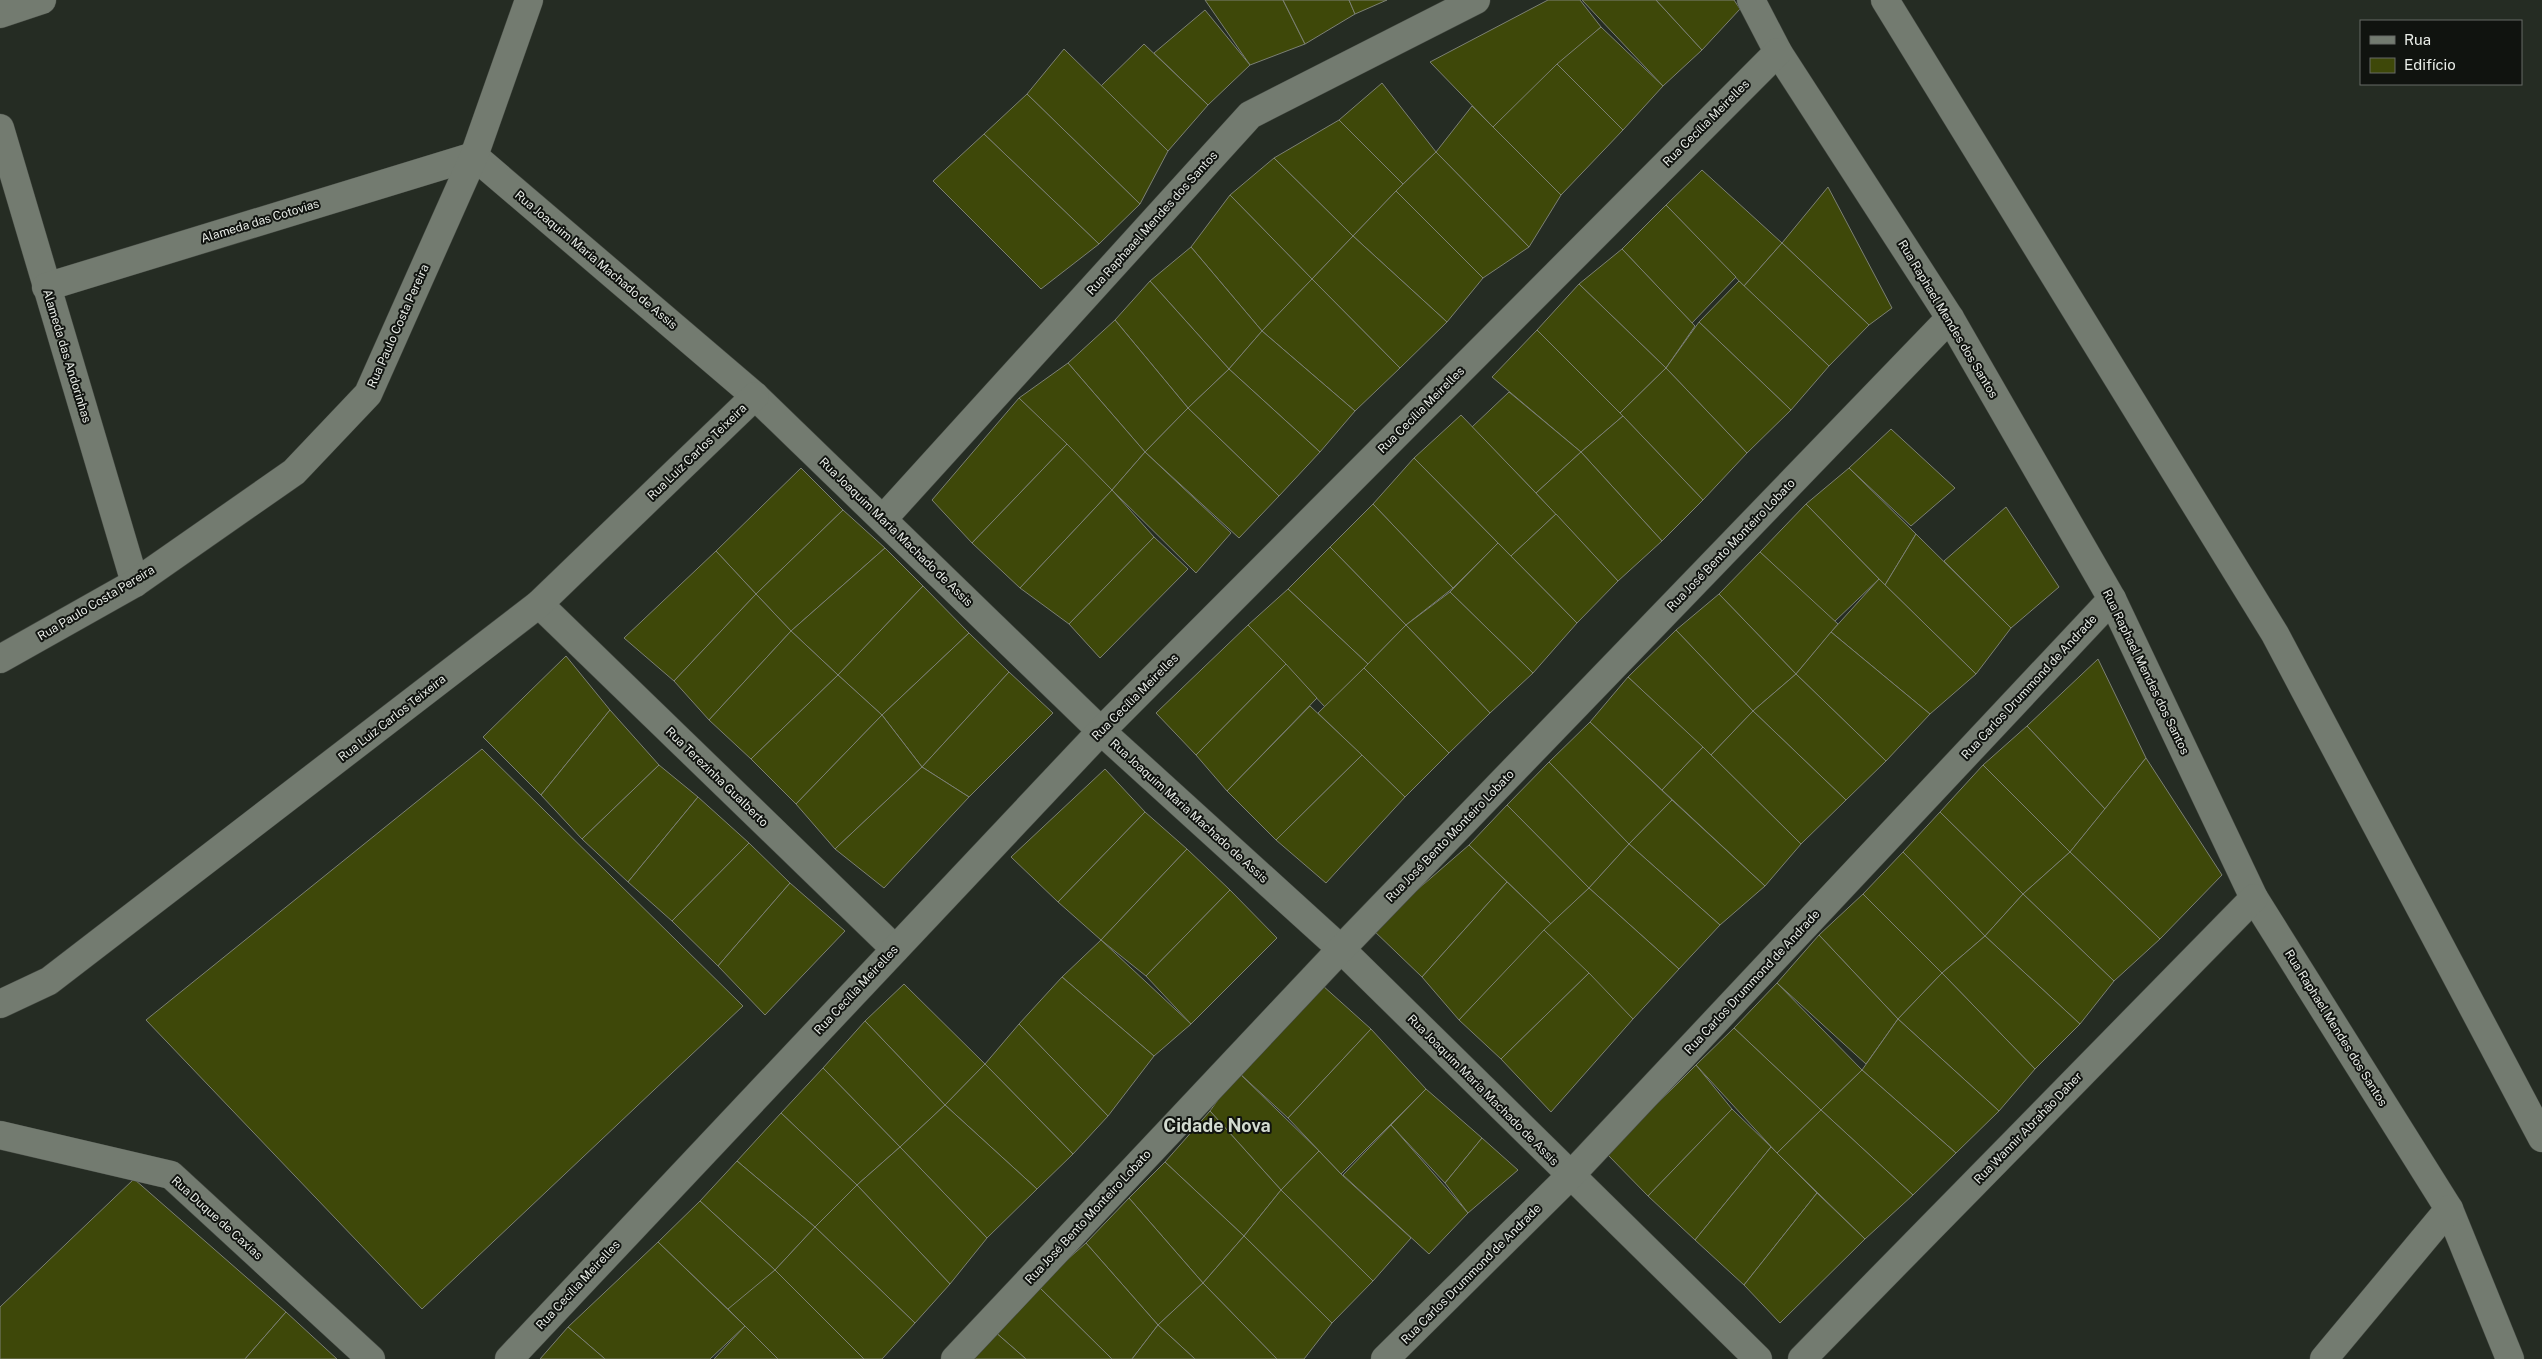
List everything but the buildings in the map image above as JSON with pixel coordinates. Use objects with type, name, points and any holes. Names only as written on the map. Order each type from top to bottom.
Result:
[{"type":"street","points":[[0,14],[42,0]]},
{"type":"street","name":"Rua Paulo Costa Pereira","points":[[0,660],[135,583],[294,472],[368,394],[474,156],[529,0]]},
{"type":"street","name":"Rua Raphaael Mendes dos Santos","points":[[883,519],[1250,116],[1476,0]]},
{"type":"street","name":"Rua Raphael Mendes dos Santos","points":[[1751,0],[1778,52],[1950,318],[2112,599],[2254,898],[2449,1209],[2510,1359]]},
{"type":"street","points":[[1885,0],[2275,634],[2542,1138]]},
{"type":"street","name":"Rua Cecília Meirelles","points":[[509,1359],[1101,731],[1778,52]]},
{"type":"street","name":"Alameda das Andorinhas","points":[[0,128],[135,583]]},
{"type":"street","name":"Alameda das Cotovias","points":[[46,287],[474,156]]},
{"type":"street","name":"Rua Joaquim Maria Machado de Assis","points":[[474,156],[755,396],[1101,731],[1341,949],[1758,1359]]},
{"type":"street","name":"Rua José Bento Monteiro Lobato","points":[[955,1359],[1341,949],[1950,318]]},
{"type":"street","name":"Rua Luiz Carlos Teixeira","points":[[0,1004],[49,981],[539,604],[755,396]]},
{"type":"street","name":"Rua Carlos Drummond de Andrade","points":[[1385,1359],[1570,1176],[2112,599]]},
{"type":"street","name":"Rua Terezinha Gualberto","points":[[539,604],[895,949]]},
{"type":"street","name":"Rua Wannir Abrahão Daher","points":[[1802,1359],[2254,898]]},
{"type":"street","name":"Rua Duque de Caxias","points":[[0,1135],[171,1175],[371,1359]]},
{"type":"street","points":[[2324,1359],[2449,1209]]},
{"type":"district","name":"Cidade Nova","points":[[1217,1126]]}]
